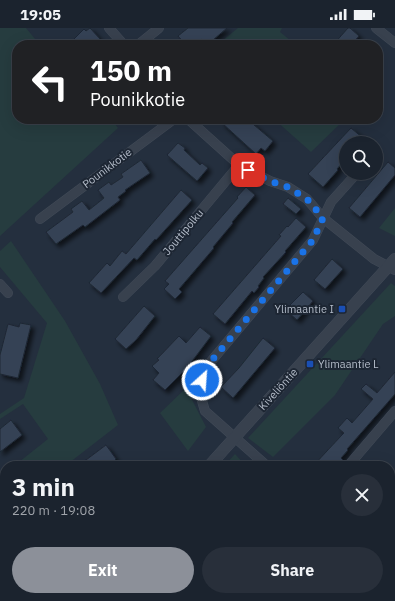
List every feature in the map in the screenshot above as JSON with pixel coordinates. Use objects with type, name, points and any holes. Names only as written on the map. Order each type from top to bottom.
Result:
[{"type":"street","points":[[109,28],[120,40]]},
{"type":"street","points":[[144,40],[159,28]]},
{"type":"street","points":[[376,28],[395,43]]},
{"type":"street","name":"Pounikkotie","points":[[40,219],[167,124]]},
{"type":"street","points":[[194,124],[239,165],[270,181],[288,187],[307,199],[323,218],[374,259],[393,265]]},
{"type":"street","name":"Jouttipolku","points":[[123,297],[155,266],[239,165]]},
{"type":"street","points":[[261,461],[205,411],[200,394],[202,380],[208,365],[313,240],[331,202],[351,180]]},
{"type":"street","name":"Kiveliöntie","points":[[213,461],[393,265]]},
{"type":"street","points":[[0,284],[8,293]]},
{"type":"street","points":[[352,461],[395,411]]},
{"type":"green space","points":[[0,28],[26,28],[36,40],[12,40],[12,124],[115,124],[118,128],[0,236]]},
{"type":"green space","points":[[238,28],[282,28],[280,32],[290,40],[223,40]]},
{"type":"green space","points":[[280,124],[340,124],[311,152]]},
{"type":"green space","points":[[395,208],[395,236],[379,228]]},
{"type":"green space","points":[[11,241],[65,321],[100,384],[118,425],[71,461],[20,461],[48,439],[23,404],[0,419],[0,414],[24,398],[47,323],[0,267],[0,251]]},
{"type":"green space","points":[[391,283],[395,286],[395,316],[383,324],[335,395],[273,457],[248,438]]},
{"type":"green space","points":[[186,388],[206,427],[188,451],[160,413]]},
{"type":"green space","points":[[235,454],[241,461],[229,461]]},
{"type":"building","points":[[90,28],[100,39],[73,40],[84,29],[86,31]]},
{"type":"building","points":[[188,28],[227,28],[213,40],[182,40],[178,36]]},
{"type":"building","points":[[348,28],[359,36],[355,40],[337,40]]},
{"type":"building","points":[[223,124],[253,124],[273,141],[265,151],[261,148],[256,154]]},
{"type":"building","points":[[351,128],[360,136],[344,136]]},
{"type":"building","points":[[339,141],[338,170],[323,187],[308,174]]},
{"type":"building","points":[[178,143],[185,148],[184,150],[200,165],[202,163],[208,168],[197,181],[167,155]]},
{"type":"building","points":[[141,160],[150,173],[125,190],[126,191],[118,197],[120,200],[85,227],[83,225],[56,244],[46,232],[73,212],[71,209],[82,201],[89,210],[104,198],[98,190],[109,182],[111,185],[123,177],[121,174]]},
{"type":"building","points":[[388,162],[395,168],[395,175],[360,217],[349,208],[373,180],[383,180],[383,168]]},
{"type":"building","points":[[246,187],[255,195],[232,222],[233,223],[213,247],[214,248],[179,289],[182,292],[175,299],[164,289],[169,284],[165,281]]},
{"type":"building","points":[[181,190],[192,200],[137,260],[134,258],[101,293],[89,283],[107,263],[110,266],[122,251],[126,254]]},
{"type":"building","points":[[288,198],[301,209],[296,214],[283,204]]},
{"type":"building","points":[[296,218],[306,227],[263,277],[264,278],[258,286],[259,287],[254,293],[252,291],[225,324],[213,314],[281,236],[279,235]]},
{"type":"building","points":[[332,259],[343,269],[325,289],[314,280]]},
{"type":"building","points":[[303,292],[313,301],[297,320],[288,312],[292,307],[290,305]]},
{"type":"building","points":[[144,306],[155,316],[136,340],[126,349],[115,339]]},
{"type":"building","points":[[20,323],[31,325],[18,378],[0,374],[0,355],[8,324],[19,327]]},
{"type":"building","points":[[200,327],[211,336],[187,368],[165,390],[153,380],[159,373],[152,366],[179,336],[186,343]]},
{"type":"building","points":[[263,338],[275,348],[233,398],[221,387],[239,368]]},
{"type":"building","points":[[395,372],[395,394],[347,449],[348,450],[341,458],[342,461],[318,461],[344,433],[338,428],[347,418],[352,423],[373,399],[361,389],[366,384],[377,393]]},
{"type":"building","points":[[11,420],[22,435],[0,452],[0,429]]},
{"type":"building","points":[[106,445],[116,459],[114,461],[85,461]]},
{"type":"place","name":"Ylimaantie I","points":[[342,309]]},
{"type":"place","name":"Ylimaantie L","points":[[310,364]]},
{"type":"route","points":[[202,380],[208,365],[313,240],[323,218],[307,199],[288,187],[270,181],[248,170]]}]
